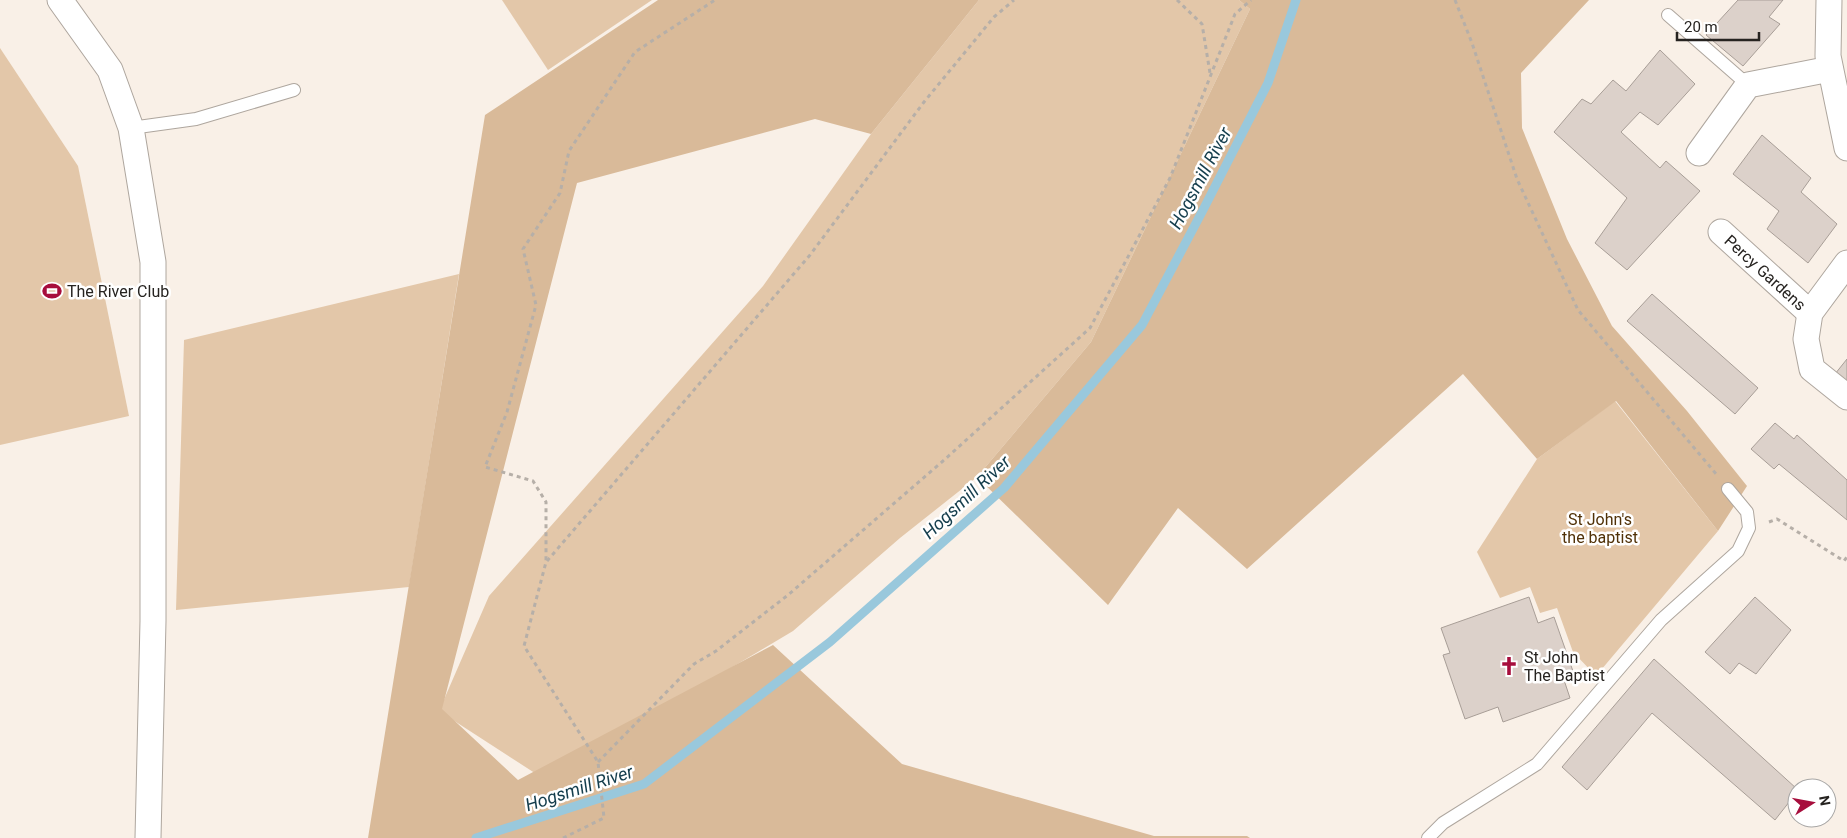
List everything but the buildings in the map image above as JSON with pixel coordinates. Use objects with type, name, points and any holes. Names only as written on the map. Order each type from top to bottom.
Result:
[{"type":"street","points":[[60,0],[110,70],[131,128],[154,262],[153,621],[148,838]]},
{"type":"street","points":[[1829,0],[1828,56],[1847,148]]},
{"type":"street","points":[[1699,153],[1748,85],[1830,69]]},
{"type":"street","name":"Percy Gardens","points":[[1722,232],[1810,313]]},
{"type":"street","name":"Percy Gardens","points":[[1847,263],[1810,313],[1806,339],[1812,369],[1847,398]]},
{"type":"lane","points":[[1668,16],[1748,85]]},
{"type":"lane","points":[[131,128],[196,119],[294,90]]},
{"type":"lane","points":[[1428,838],[1443,823],[1537,764],[1661,620],[1738,551],[1750,528],[1747,512],[1728,489]]},
{"type":"path","points":[[564,838],[604,818],[598,762],[524,646],[546,562],[546,502],[533,481],[485,467],[507,412],[536,305],[523,249],[560,193],[569,151],[635,52],[715,0]]},
{"type":"path","points":[[546,562],[810,255],[924,102],[994,17],[1014,0]]},
{"type":"path","points":[[1177,0],[1202,24],[1210,74]]},
{"type":"path","points":[[598,762],[694,664],[716,650],[788,595],[943,461],[1090,328],[1170,178],[1235,14],[1251,0]]},
{"type":"path","points":[[1454,0],[1472,43],[1517,179],[1578,310],[1702,455],[1728,489]]},
{"type":"path","points":[[1750,528],[1777,519],[1844,561],[1847,557]]},
{"type":"green space","points":[[502,0],[652,0],[548,70]]},
{"type":"green space","points":[[979,0],[1239,0],[1250,9],[1091,342],[977,477],[900,538],[793,631],[544,779],[439,711],[489,596],[763,286],[871,134]]},
{"type":"green space","name":"The River Club","points":[[0,48],[78,166],[129,416],[0,445]]},
{"type":"green space","points":[[459,274],[409,587],[176,610],[184,340]]},
{"type":"green space","name":"St John's the baptist","points":[[1615,401],[1718,531],[1596,676],[1573,652],[1557,608],[1540,613],[1530,587],[1500,598],[1477,552],[1537,459]]},
{"type":"shaded area","points":[[658,0],[979,0],[871,134],[815,119],[577,183],[442,709],[518,780],[773,645],[902,764],[1154,836],[1247,836],[1250,838],[368,838],[485,115]]},
{"type":"shaded area","points":[[1239,0],[1589,0],[1521,73],[1522,128],[1567,239],[1612,326],[1687,411],[1747,486],[1718,531],[1616,401],[1537,459],[1463,374],[1247,569],[1178,508],[1108,605],[977,477],[1091,342],[1250,9]]},
{"type":"waterway","name":"Hogsmill River","points":[[476,838],[644,784],[830,642],[1004,488],[1142,325],[1268,83],[1296,0]]},
{"type":"place","name":"The River Club","points":[[52,291]]},
{"type":"place","name":"St John The Baptist","points":[[1509,666]]}]
